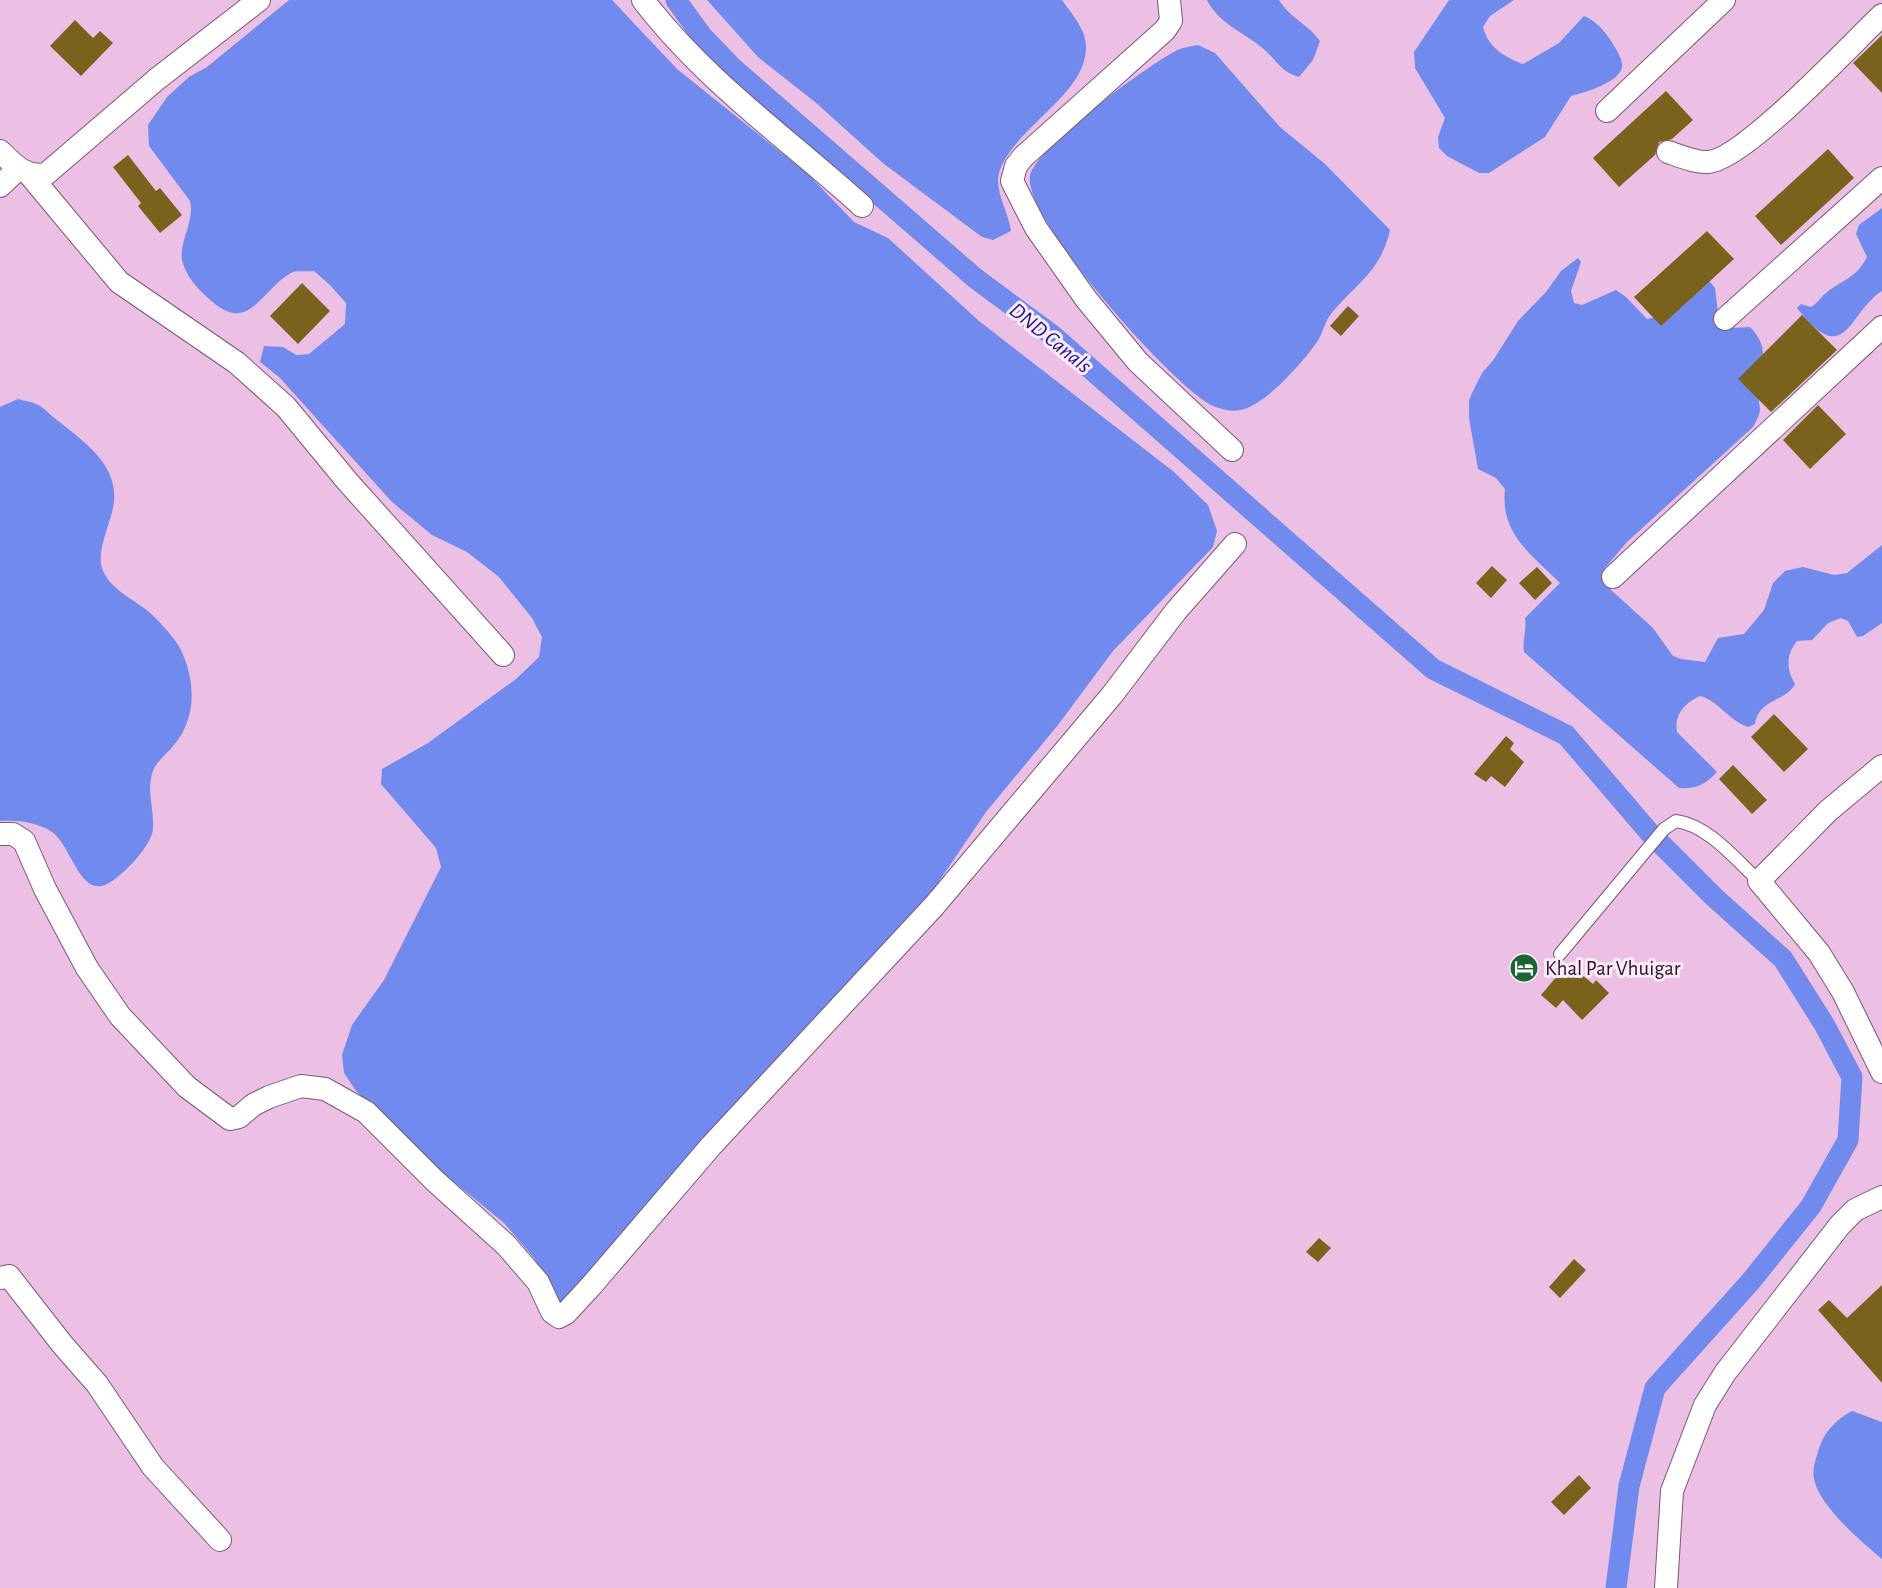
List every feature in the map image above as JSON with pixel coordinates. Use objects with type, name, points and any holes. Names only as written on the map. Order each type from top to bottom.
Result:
[{"type":"street","points":[[23,171],[38,176],[55,169],[157,79],[259,0]]},
{"type":"street","points":[[643,0],[676,42],[703,68],[862,206]]},
{"type":"street","points":[[1169,0],[1171,21],[1165,30],[1023,157],[1012,181],[1036,228],[1086,299],[1138,362],[1232,450]]},
{"type":"street","points":[[1607,111],[1724,0]]},
{"type":"street","points":[[1668,152],[1709,162],[1733,153],[1762,129],[1882,15]]},
{"type":"street","points":[[0,151],[23,171],[119,282],[237,363],[286,407],[347,481],[503,655]]},
{"type":"street","points":[[0,186],[23,171]]},
{"type":"street","points":[[1725,319],[1882,178]]},
{"type":"street","points":[[1613,577],[1882,327]]},
{"type":"street","points":[[0,834],[13,834],[24,841],[45,889],[87,969],[120,1016],[187,1087],[221,1115],[230,1119],[239,1117],[253,1105],[269,1097],[301,1086],[325,1089],[366,1113],[434,1180],[506,1245],[538,1282],[552,1312],[559,1317],[566,1313],[585,1293],[711,1146],[934,906],[1112,695],[1176,611],[1235,544]]},
{"type":"street","points":[[1882,766],[1828,811],[1759,881],[1819,952],[1843,992],[1882,1072]]},
{"type":"street","points":[[1666,1588],[1672,1491],[1705,1405],[1725,1373],[1840,1225],[1855,1210],[1877,1197],[1882,1197]]},
{"type":"street","points":[[0,1278],[9,1276],[22,1289],[62,1344],[97,1384],[153,1467],[220,1540]]},
{"type":"lane","points":[[1560,954],[1664,829],[1676,821],[1686,822],[1710,837],[1759,881]]},
{"type":"water","points":[[289,0],[612,0],[677,69],[808,174],[854,222],[888,238],[979,321],[1174,472],[1208,505],[1217,531],[1213,547],[1113,651],[1058,725],[986,812],[910,924],[563,1309],[534,1258],[504,1223],[443,1173],[356,1091],[344,1073],[342,1055],[352,1025],[384,980],[441,867],[436,848],[381,784],[382,769],[428,743],[516,679],[539,657],[542,637],[532,618],[499,577],[467,552],[432,535],[392,502],[279,377],[260,362],[264,346],[283,347],[296,355],[309,354],[345,324],[346,303],[314,271],[291,273],[253,307],[244,312],[234,313],[222,309],[208,298],[192,281],[182,260],[190,216],[190,201],[149,146],[148,125],[167,97],[189,77],[207,67]]},
{"type":"water","points":[[707,0],[1062,0],[1082,30],[1086,54],[1080,72],[1068,89],[1021,138],[1008,155],[999,173],[998,187],[1011,231],[993,240],[982,237],[884,164],[815,102],[758,57]]},
{"type":"water","points":[[1207,0],[1279,0],[1320,41],[1313,60],[1299,77],[1289,73],[1259,45],[1219,16]]},
{"type":"water","points":[[1449,0],[1514,0],[1490,16],[1483,27],[1493,46],[1509,58],[1523,64],[1559,43],[1584,16],[1606,33],[1621,60],[1620,72],[1608,82],[1571,96],[1545,137],[1489,173],[1479,173],[1447,156],[1439,148],[1438,137],[1445,118],[1415,68],[1414,52]]},
{"type":"water","points":[[1198,45],[1215,53],[1280,127],[1325,164],[1390,230],[1386,245],[1374,267],[1331,314],[1317,342],[1303,360],[1272,392],[1250,407],[1237,411],[1213,406],[1194,393],[1136,336],[1104,300],[1050,227],[1034,197],[1030,176],[1037,163],[1052,146],[1096,106],[1166,57],[1180,49]]},
{"type":"water","points":[[1882,208],[1882,291],[1871,300],[1845,331],[1836,336],[1826,335],[1813,326],[1797,308],[1801,304],[1813,306],[1831,289],[1858,270],[1867,257],[1856,234],[1859,225]]},
{"type":"water","points":[[1578,258],[1581,262],[1571,291],[1574,303],[1582,305],[1616,290],[1647,319],[1660,316],[1705,276],[1715,288],[1718,313],[1730,328],[1750,327],[1757,335],[1763,350],[1758,390],[1760,411],[1753,427],[1627,542],[1604,569],[1611,590],[1653,628],[1673,656],[1705,662],[1718,638],[1744,634],[1764,610],[1773,583],[1785,571],[1803,567],[1834,575],[1847,573],[1882,545],[1882,623],[1863,636],[1857,637],[1848,621],[1841,618],[1828,623],[1812,640],[1797,641],[1788,662],[1795,684],[1786,694],[1762,709],[1755,724],[1748,727],[1741,724],[1713,702],[1700,696],[1682,710],[1677,720],[1677,732],[1717,772],[1695,787],[1679,788],[1524,652],[1525,618],[1560,583],[1529,552],[1513,531],[1507,519],[1505,489],[1496,478],[1478,469],[1469,418],[1469,401],[1472,393],[1482,373],[1494,359],[1518,321],[1546,292],[1561,271]]},
{"type":"water","points":[[18,399],[42,408],[88,445],[105,465],[114,488],[114,502],[101,553],[102,568],[114,586],[148,611],[169,633],[180,648],[189,673],[192,698],[187,723],[182,734],[158,762],[152,774],[150,788],[152,835],[135,861],[105,885],[96,886],[88,883],[59,838],[52,832],[27,822],[0,821],[0,407]]},
{"type":"water","points":[[1852,1411],[1882,1422],[1882,1559],[1832,1512],[1814,1479],[1814,1466],[1826,1433],[1835,1423]]},
{"type":"building","points":[[75,20],[93,38],[100,31],[113,43],[81,76],[50,46]]},
{"type":"building","points":[[1882,35],[1882,93],[1853,63]]},
{"type":"building","points":[[1666,91],[1693,120],[1672,139],[1659,142],[1655,155],[1619,187],[1593,158]]},
{"type":"building","points":[[1828,149],[1854,178],[1781,245],[1755,216]]},
{"type":"building","points":[[128,155],[156,191],[160,188],[182,215],[160,233],[138,206],[141,203],[113,167]]},
{"type":"building","points":[[1707,231],[1734,259],[1661,326],[1634,297]]},
{"type":"building","points":[[302,283],[330,311],[298,344],[270,316]]},
{"type":"building","points":[[1348,306],[1359,316],[1341,336],[1330,326]]},
{"type":"building","points":[[1802,315],[1837,350],[1771,412],[1738,379]]},
{"type":"building","points":[[1818,405],[1846,434],[1810,469],[1783,440]]},
{"type":"building","points":[[1492,566],[1507,580],[1491,598],[1476,583]]},
{"type":"building","points":[[1537,567],[1552,583],[1535,600],[1519,583]]},
{"type":"building","points":[[1774,714],[1808,749],[1784,772],[1751,737]]},
{"type":"building","points":[[1506,736],[1514,743],[1510,749],[1524,762],[1505,787],[1491,776],[1486,782],[1474,774]]},
{"type":"building","points":[[1733,765],[1767,800],[1752,814],[1719,779]]},
{"type":"building","points":[[1568,963],[1593,984],[1596,980],[1609,993],[1582,1020],[1563,1000],[1556,1008],[1541,995]]},
{"type":"building","points":[[1319,1238],[1331,1248],[1318,1262],[1306,1252]]},
{"type":"building","points":[[1574,1259],[1586,1270],[1560,1298],[1549,1287]]},
{"type":"building","points":[[1882,1285],[1882,1383],[1818,1310],[1829,1300],[1847,1318]]},
{"type":"building","points":[[1579,1475],[1591,1488],[1564,1515],[1551,1502]]},
{"type":"waterway","name":"DND Canals","points":[[676,0],[702,36],[734,69],[975,278],[1052,335],[1433,669],[1566,735],[1649,832],[1714,897],[1783,959],[1824,1024],[1852,1077],[1848,1140],[1811,1206],[1751,1281],[1655,1388],[1629,1486],[1616,1588]]},
{"type":"place","name":"Khal Par Vhuigar","points":[[1524,968]]}]
